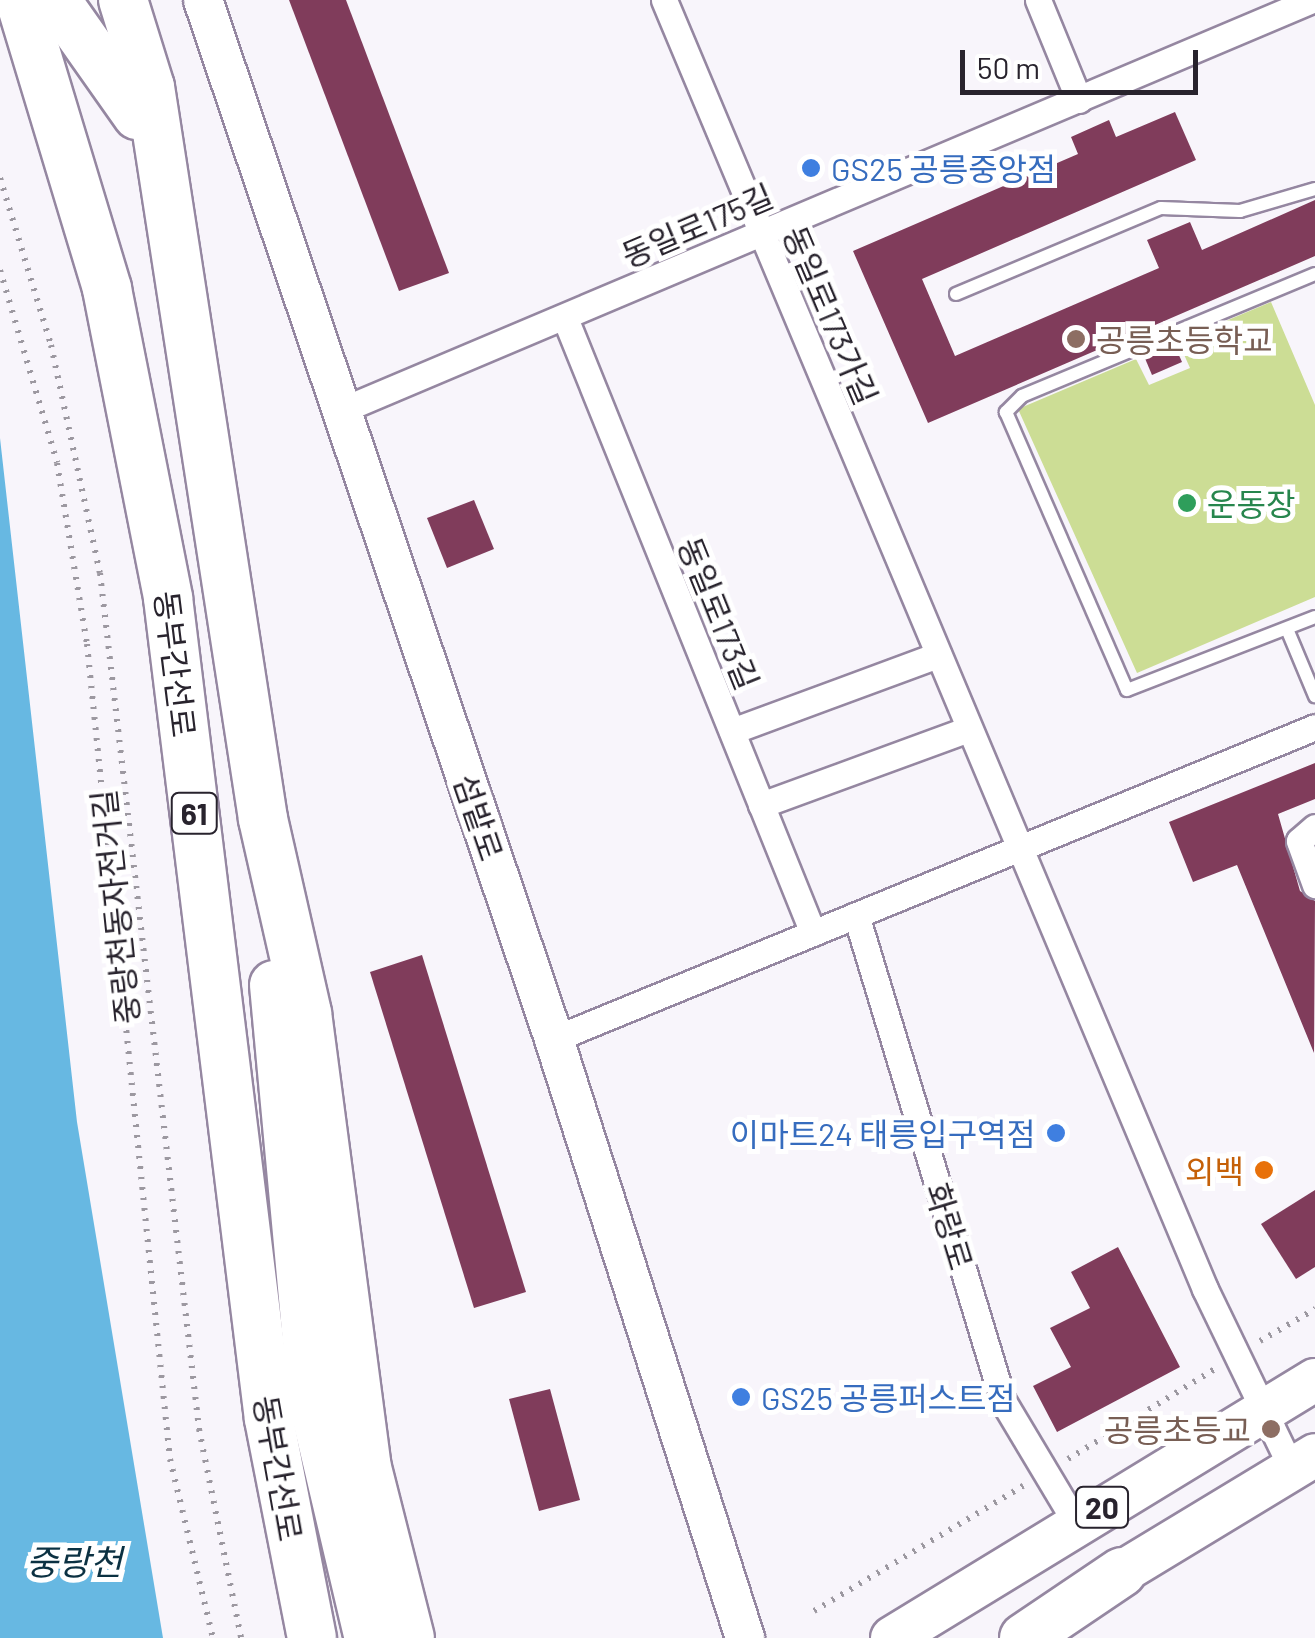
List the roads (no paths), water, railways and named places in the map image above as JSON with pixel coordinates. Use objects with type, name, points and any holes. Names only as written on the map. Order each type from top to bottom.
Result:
[{"type":"highway","name":"동부간선로","points":[[20,0],[107,288],[168,598],[269,1419],[312,1638]]},
{"type":"highway","points":[[123,0],[150,87],[263,819],[307,1013],[366,1464],[410,1638]]},
{"type":"highway","points":[[69,14],[136,111],[172,222]]},
{"type":"highway","points":[[263,819],[286,1170],[313,1402],[368,1638]]},
{"type":"highway","points":[[1024,1638],[1122,1572]]},
{"type":"main road","name":"섬밭로","points":[[203,0],[554,1039],[744,1638]]},
{"type":"main road","name":"20","points":[[892,1638],[1315,1380]]},
{"type":"main road","name":"20","points":[[1012,1638],[1303,1462]]},
{"type":"street","name":"동일로173가길","points":[[664,0],[1020,850]]},
{"type":"street","points":[[1038,0],[1079,100]]},
{"type":"street","name":"동일로175길","points":[[342,410],[1312,0]]},
{"type":"street","name":"동일로173길","points":[[565,318],[814,933]]},
{"type":"street","points":[[732,732],[938,655]]},
{"type":"street","points":[[554,1039],[1315,727]]},
{"type":"street","points":[[762,805],[969,729]]},
{"type":"street","points":[[1315,827],[1298,841],[1315,885]]},
{"type":"street","points":[[1020,850],[1262,1412],[1303,1462]]},
{"type":"street","name":"화랑로","points":[[856,915],[1003,1401],[1076,1523]]},
{"type":"lane","points":[[956,294],[1161,208],[1240,210],[1315,189]]},
{"type":"lane","points":[[1315,274],[1022,396],[1006,412],[1127,690],[1315,618]]},
{"type":"lane","points":[[1288,629],[1315,696]]},
{"type":"water","name":"중랑천","points":[[0,438],[77,1122],[163,1638],[0,1638]]},
{"type":"place","name":"GS25 공릉중앙점","points":[[811,168]]},
{"type":"place","name":"공릉초등학교","points":[[1076,339]]},
{"type":"place","name":"운동장","points":[[1187,503]]},
{"type":"place","name":"이마트24 태릉입구역점","points":[[1056,1133]]},
{"type":"place","name":"외백","points":[[1264,1170]]},
{"type":"place","name":"GS25 공릉퍼스트점","points":[[741,1397]]},
{"type":"place","name":"공릉초등교","points":[[1271,1429]]}]
